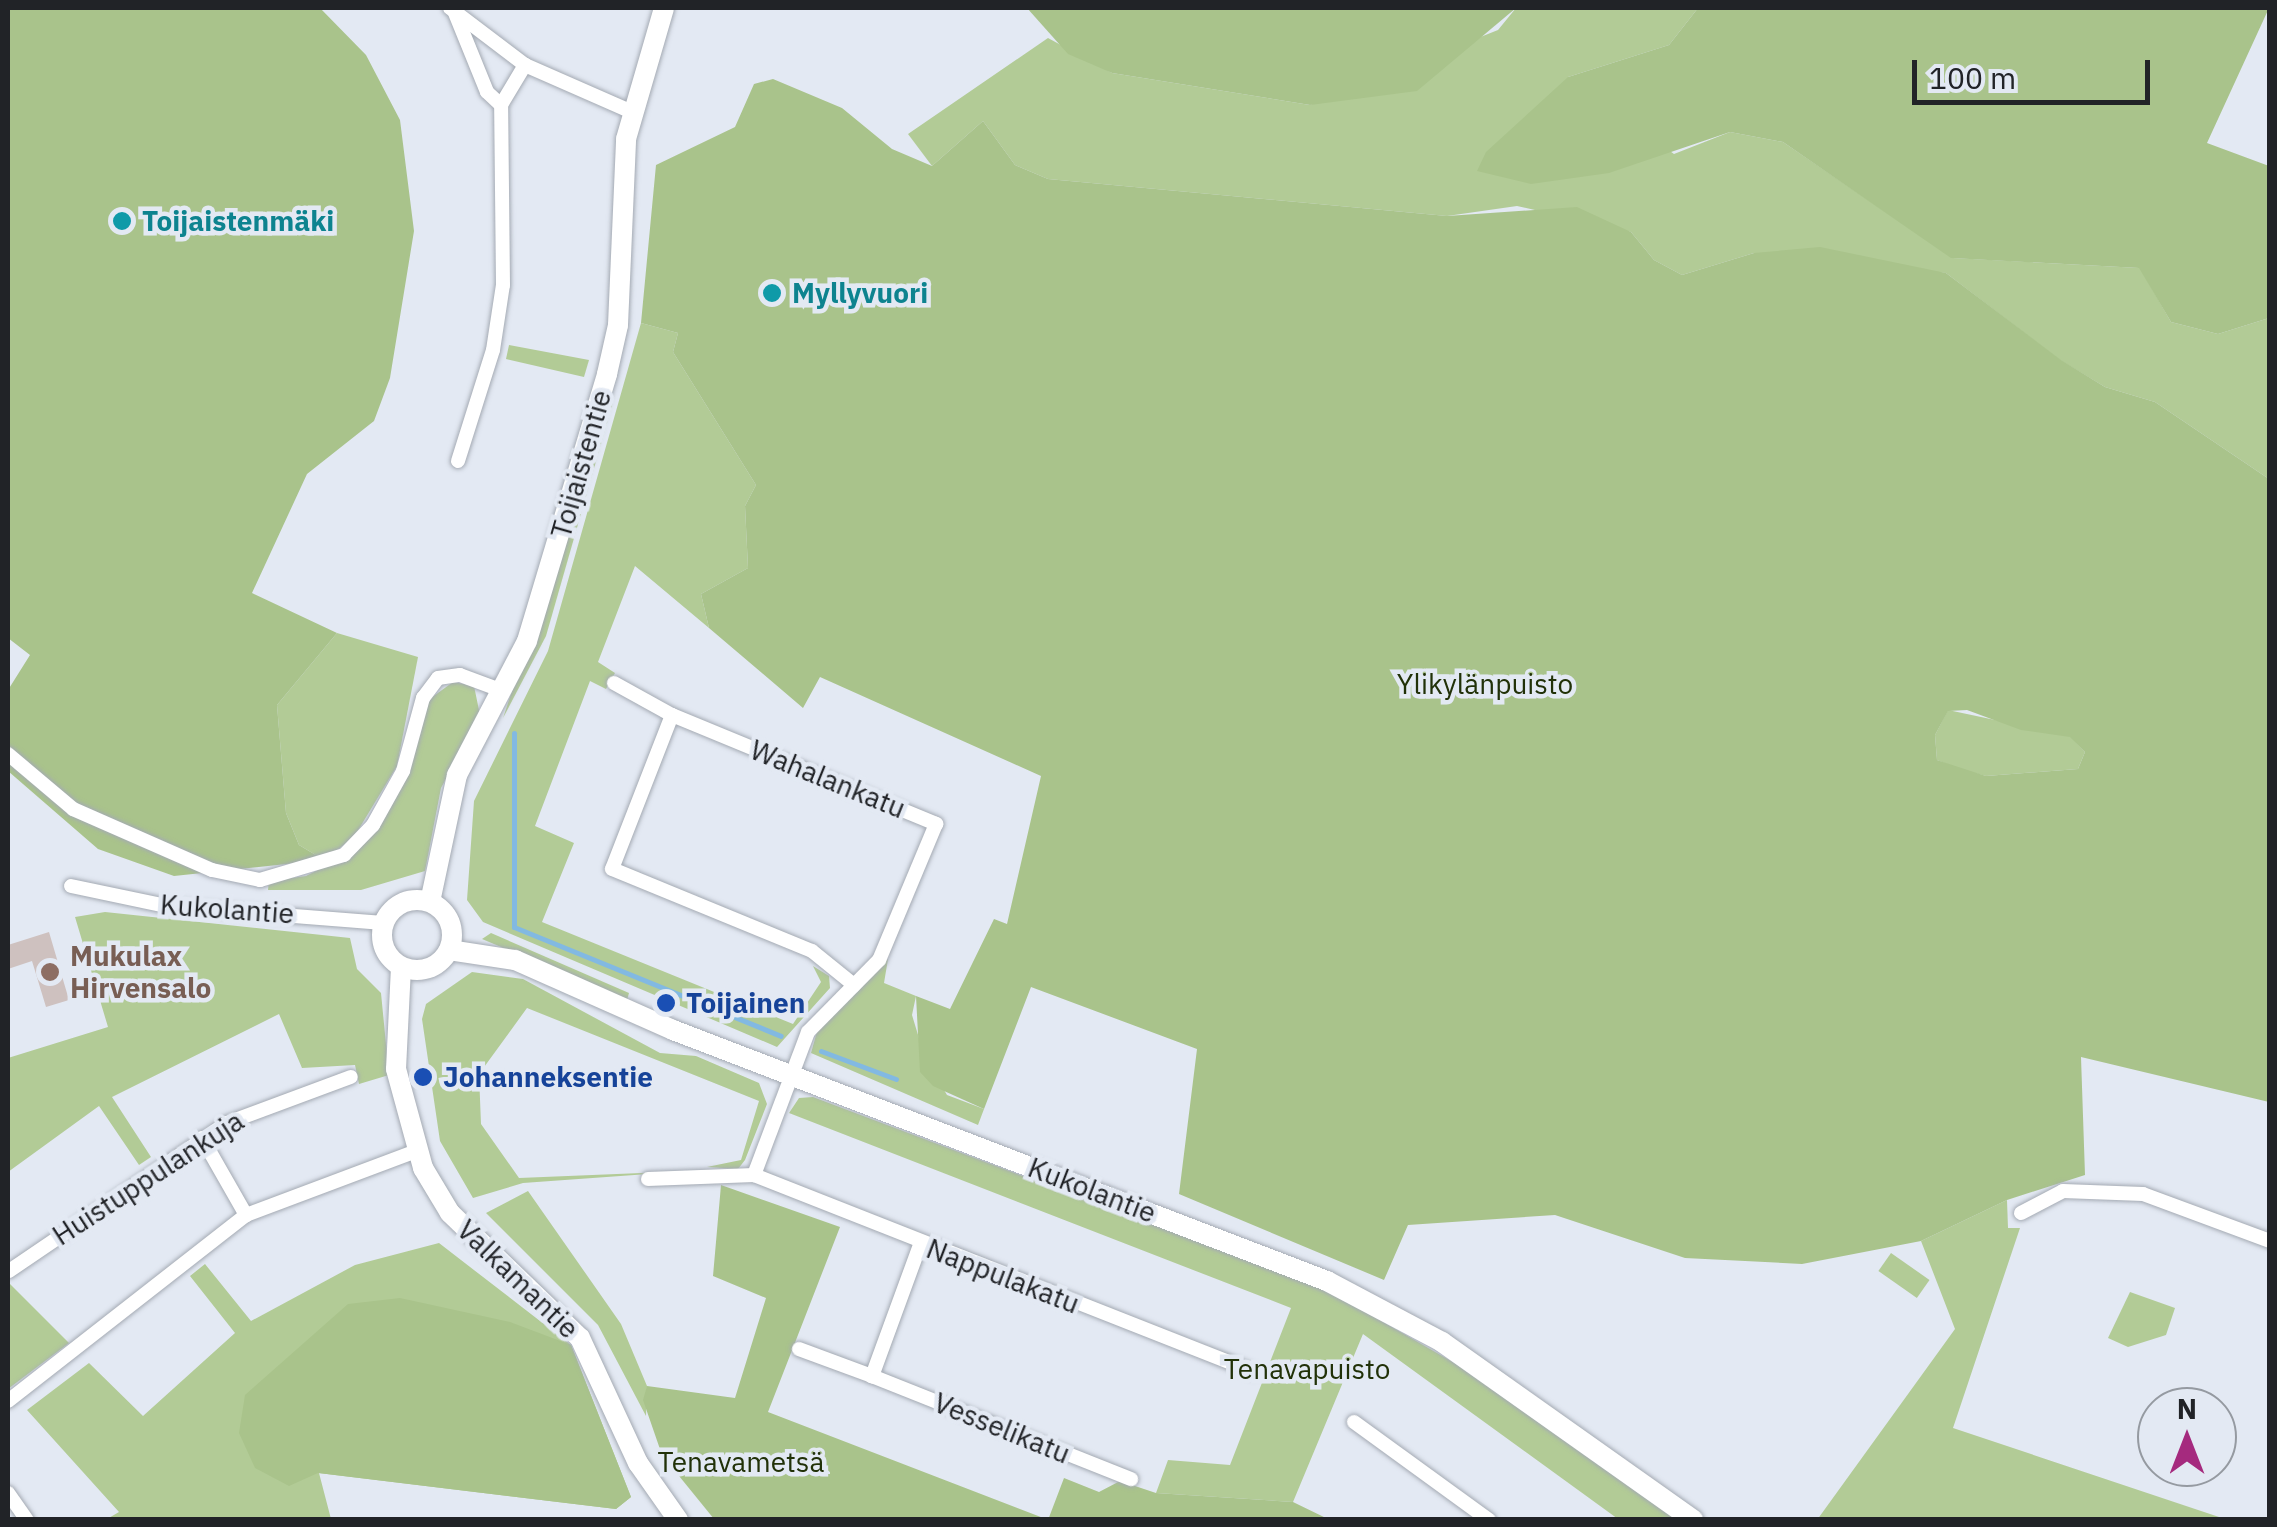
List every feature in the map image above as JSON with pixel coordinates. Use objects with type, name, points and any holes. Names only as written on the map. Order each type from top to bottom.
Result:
[{"type":"street","name":"Toijaistentie","points":[[430,902],[457,775],[504,691],[539,607],[608,374],[618,325],[632,112],[664,8]]},
{"type":"street","points":[[452,10],[525,64],[632,112]]},
{"type":"street","points":[[452,10],[487,92],[501,105]]},
{"type":"street","points":[[458,461],[493,350],[503,285],[501,105],[525,64]]},
{"type":"street","points":[[8,754],[73,809],[212,870],[260,880],[344,855],[373,825],[403,771],[423,698],[438,678],[460,675],[504,691]]},
{"type":"street","name":"Wahalankatu","points":[[614,683],[672,715],[936,824],[879,960],[816,1020],[790,1076]]},
{"type":"street","points":[[672,715],[612,869],[812,951],[854,985]]},
{"type":"street","name":"Kukolantie","points":[[71,886],[167,906],[383,923]]},
{"type":"street","points":[[402,902],[430,902],[451,926],[448,950],[428,968],[401,966],[384,948],[383,923],[402,902]]},
{"type":"street","name":"Kukolantie","points":[[448,950],[515,960],[790,1076],[1369,1301],[1468,1359],[1692,1520]]},
{"type":"street","name":"Valkamantie","points":[[401,966],[394,1041],[416,1151],[450,1213],[580,1338],[638,1463],[678,1520]]},
{"type":"street","points":[[754,1175],[790,1076]]},
{"type":"street","name":"Huistuppulankuja","points":[[9,1271],[202,1138],[259,1108],[351,1077]]},
{"type":"street","points":[[202,1138],[246,1215]]},
{"type":"street","points":[[8,1401],[246,1215],[416,1151]]},
{"type":"street","name":"Nappulakatu","points":[[648,1179],[754,1175],[920,1245],[1254,1372]]},
{"type":"street","points":[[2021,1213],[2063,1191],[2143,1194],[2270,1241]]},
{"type":"street","points":[[872,1376],[920,1245]]},
{"type":"street","name":"Vesselikatu","points":[[798,1349],[1132,1479]]},
{"type":"street","points":[[1354,1422],[1489,1520]]},
{"type":"street","points":[[8,1493],[27,1520]]},
{"type":"green space","points":[[8,8],[320,8],[366,55],[400,120],[414,231],[390,378],[374,421],[307,474],[252,593],[337,633],[277,705],[286,813],[299,845],[324,860],[174,876],[98,849],[8,771],[8,690],[30,655],[8,638]]},
{"type":"green space","points":[[1027,8],[1516,8],[1417,91],[1310,105],[1112,73],[1068,54]]},
{"type":"green space","points":[[1516,8],[1698,8],[1669,45],[1568,77],[1674,154],[1730,132],[1783,142],[1953,258],[2140,268],[2171,322],[2218,334],[2269,318],[2269,479],[2155,402],[2105,387],[2060,360],[1946,273],[1754,253],[1682,275],[1654,260],[1631,232],[1517,206],[1447,216],[1048,179],[1015,165],[983,121],[932,166],[908,134],[1048,38],[1112,73],[1310,105],[1498,30]]},
{"type":"green space","points":[[1698,8],[2269,8],[2207,143],[2269,166],[2269,318],[2218,334],[2171,322],[2139,268],[1951,258],[1783,142],[1730,132],[1609,173],[1531,184],[1477,171],[1486,152],[1568,77],[1669,45]]},
{"type":"green space","name":"Ylikylänpuisto","points":[[773,79],[842,108],[892,149],[932,166],[983,121],[1015,165],[1048,179],[1447,216],[1577,207],[1631,232],[1654,260],[1682,275],[1754,253],[1820,247],[1946,273],[2061,360],[2105,387],[2155,402],[2269,479],[2269,1102],[2081,1057],[2085,1175],[2007,1200],[1921,1241],[1802,1264],[1685,1258],[1555,1215],[1408,1225],[1384,1280],[1179,1194],[1197,1049],[1031,987],[984,1109],[933,1086],[920,1072],[916,996],[950,1009],[994,919],[1007,924],[1041,776],[820,677],[803,708],[709,628],[701,594],[748,568],[745,506],[756,485],[673,352],[678,333],[641,323],[656,165],[735,127],[754,84]],"holes":[[[1967,710],[2021,730],[2070,737],[2085,752],[2078,769],[1986,776],[1937,760],[1935,735],[1948,711]]]},
{"type":"green space","points":[[641,323],[678,333],[673,352],[756,485],[745,506],[748,568],[701,594],[709,628],[635,566],[598,662],[615,673],[606,689],[590,681],[535,826],[574,843],[542,922],[793,1024],[821,982],[813,966],[829,976],[830,988],[777,1047],[483,922],[467,900],[474,801],[548,651]]},
{"type":"green space","points":[[509,345],[589,360],[584,377],[506,359]]},
{"type":"green space","points":[[613,402],[546,636],[503,718],[607,405]]},
{"type":"green space","points":[[337,633],[418,657],[397,766],[354,837],[324,860],[299,845],[286,813],[277,705]]},
{"type":"green space","points":[[453,682],[474,686],[480,715],[441,788],[425,871],[361,890],[268,890],[269,881],[306,876],[358,849],[431,698]]},
{"type":"green space","points":[[1948,710],[2070,736],[2085,752],[2078,769],[1986,776],[1959,769],[1937,760],[1935,735]]},
{"type":"green space","points":[[105,912],[350,938],[357,969],[381,993],[389,1075],[359,1084],[355,1065],[302,1068],[279,1014],[112,1097],[151,1157],[139,1165],[99,1106],[8,1172],[8,1058],[108,1027],[75,917]]},
{"type":"green space","points":[[491,933],[629,993],[627,1000],[482,939]]},
{"type":"green space","points":[[888,959],[884,983],[916,996],[912,1015],[925,1058],[947,1095],[984,1109],[978,1125],[811,1053],[818,1028]]},
{"type":"green space","points":[[472,972],[523,979],[660,1053],[696,1056],[759,1083],[767,1104],[745,1160],[738,1169],[707,1167],[741,1160],[759,1101],[527,1008],[479,1074],[481,1124],[519,1178],[690,1171],[523,1183],[473,1198],[440,1141],[422,1019],[426,1004]]},
{"type":"green space","name":"Tenavapuisto","points":[[813,1097],[1331,1292],[1477,1376],[1678,1519],[1618,1519],[1363,1334],[1293,1502],[1156,1493],[1168,1460],[1230,1465],[1291,1308],[789,1113],[799,1098]]},
{"type":"green space","name":"Tenavametsä","points":[[721,1185],[840,1227],[768,1412],[1046,1519],[714,1519],[662,1455],[643,1400],[647,1386],[735,1398],[766,1298],[713,1276]]},
{"type":"green space","points":[[528,1191],[621,1324],[647,1386],[646,1416],[598,1325],[486,1213]]},
{"type":"green space","points":[[2007,1200],[2008,1228],[2020,1228],[1953,1428],[2225,1519],[1817,1520],[1955,1329],[1921,1241]]},
{"type":"green space","points":[[439,1243],[571,1345],[631,1497],[616,1509],[319,1473],[331,1519],[107,1519],[119,1512],[27,1410],[89,1363],[143,1416],[235,1333],[190,1276],[205,1264],[251,1321],[355,1265]]},
{"type":"green space","points":[[1891,1253],[1930,1280],[1917,1298],[1878,1271]]},
{"type":"green space","points":[[8,1282],[69,1343],[8,1389]]},
{"type":"green space","points":[[2130,1292],[2175,1308],[2166,1335],[2128,1347],[2108,1338]]},
{"type":"green space","points":[[400,1298],[510,1322],[571,1345],[631,1497],[616,1509],[318,1473],[289,1486],[255,1468],[239,1433],[245,1395],[348,1304]]},
{"type":"green space","points":[[1064,1478],[1099,1492],[1120,1481],[1156,1493],[1293,1502],[1328,1519],[1048,1520]]},
{"type":"building","points":[[49,932],[69,1000],[46,1007],[32,961],[8,969],[8,945]]},
{"type":"waterway","points":[[514,733],[514,927],[781,1036]]},
{"type":"waterway","points":[[821,1051],[896,1079]]},
{"type":"place","name":"Toijaistenmäki","points":[[122,221]]},
{"type":"place","name":"Myllyvuori","points":[[772,293]]},
{"type":"place","name":"Mukulax Hirvensalo","points":[[50,972]]},
{"type":"place","name":"Toijainen","points":[[666,1003]]},
{"type":"place","name":"Johanneksentie","points":[[423,1077]]}]
